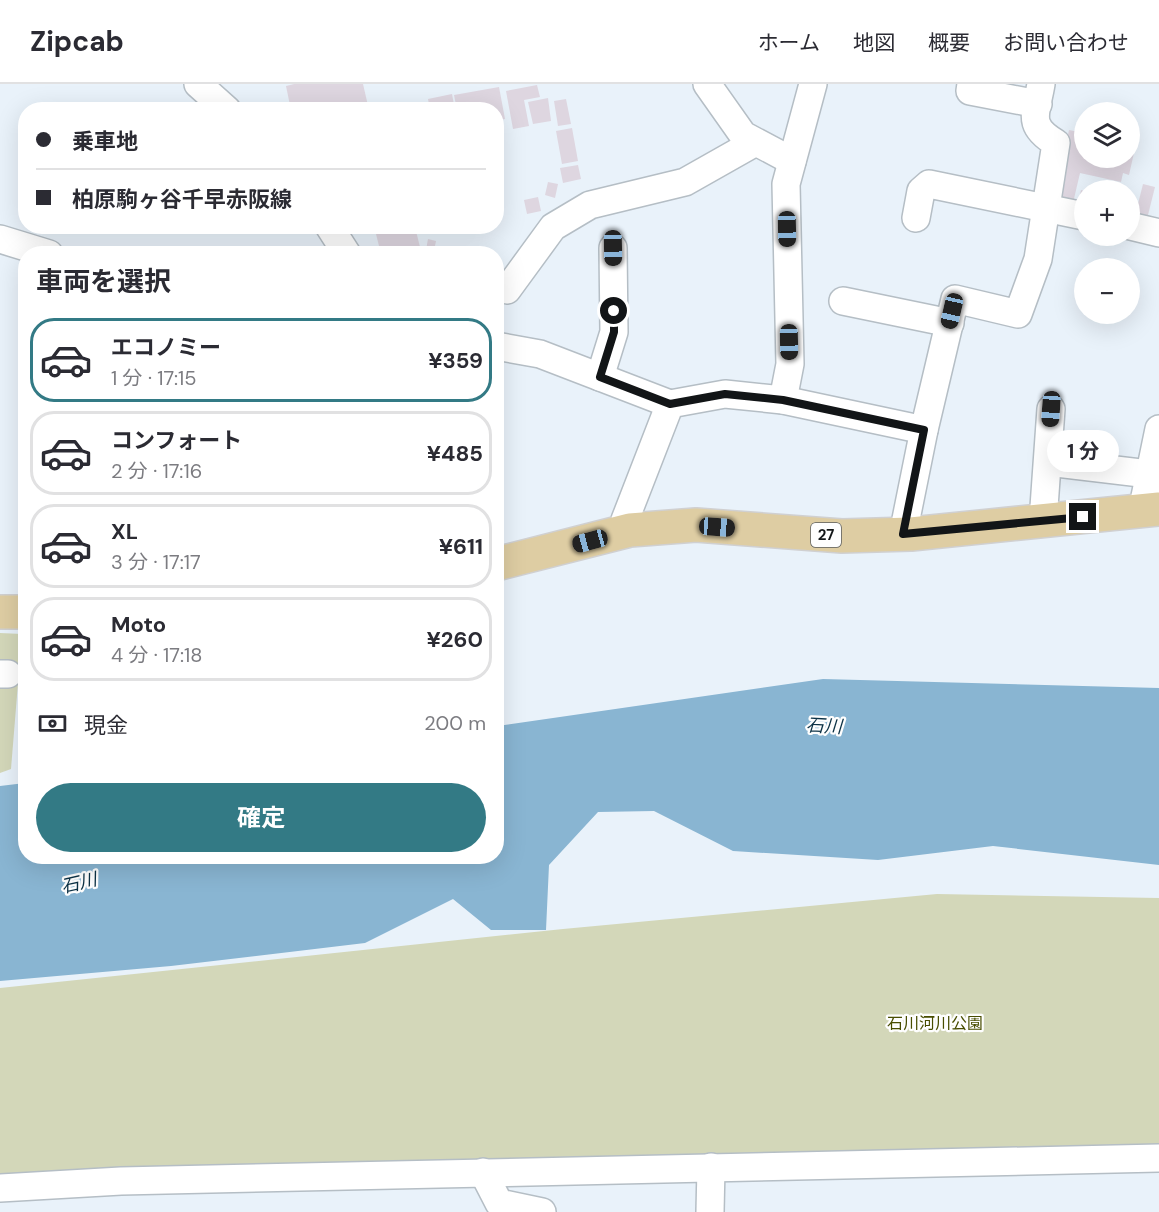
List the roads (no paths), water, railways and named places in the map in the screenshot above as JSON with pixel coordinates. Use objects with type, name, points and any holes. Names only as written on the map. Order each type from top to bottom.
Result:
[{"type":"main road","name":"27","points":[[504,562],[630,530],[696,525],[842,536],[903,534],[1150,510]]},
{"type":"main road","points":[[0,612],[18,612]]},
{"type":"street","points":[[198,84],[218,102]]},
{"type":"street","points":[[707,84],[744,135],[754,143],[792,161]]},
{"type":"street","points":[[783,400],[790,364],[786,184],[813,84]]},
{"type":"street","points":[[903,534],[924,430],[955,300],[1018,314],[1038,259],[1056,143],[1040,133],[1035,121],[1039,94],[970,92],[970,84]]},
{"type":"street","points":[[507,290],[554,227],[590,205],[685,182],[754,143]]},
{"type":"street","points":[[916,218],[921,191],[929,184],[1074,214]]},
{"type":"street","points":[[1140,228],[1159,233]]},
{"type":"street","points":[[0,239],[23,246]]},
{"type":"street","points":[[600,377],[614,332],[613,248]]},
{"type":"street","points":[[843,301],[950,323]]},
{"type":"street","points":[[504,347],[540,354],[670,404],[725,394],[783,400],[924,430]]},
{"type":"street","points":[[630,530],[625,520],[670,404]]},
{"type":"street","points":[[1043,521],[1051,409]]},
{"type":"street","points":[[1150,510],[1149,474],[1159,429]]},
{"type":"street","points":[[1048,462],[1149,474]]},
{"type":"street","points":[[0,1188],[122,1181],[1159,1158]]},
{"type":"street","points":[[710,1212],[711,1167]]},
{"type":"street","points":[[483,1173],[499,1203],[542,1212]]},
{"type":"water","name":"石川","points":[[823,679],[1159,688],[1159,865],[993,846],[878,860],[733,851],[654,811],[598,812],[549,865],[546,930],[491,930],[453,899],[365,943],[171,966],[0,981],[0,786],[18,784],[18,864],[504,864],[504,725]]},
{"type":"park label","name":"石川河川公園","points":[[935,1023]]}]
